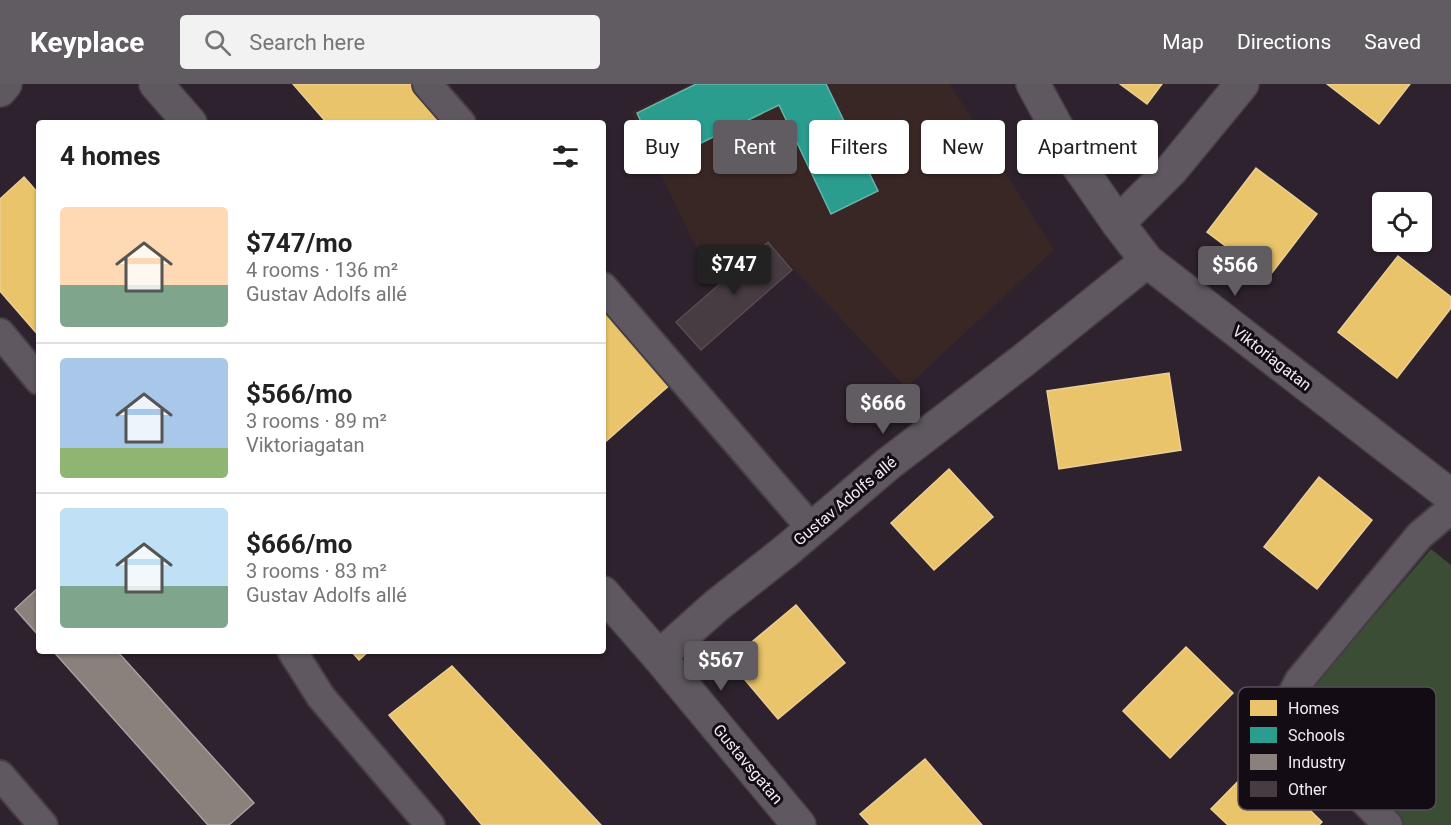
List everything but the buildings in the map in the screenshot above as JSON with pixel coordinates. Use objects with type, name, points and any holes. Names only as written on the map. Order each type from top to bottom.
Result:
[{"type":"street","points":[[0,90],[5,84]]},
{"type":"street","points":[[156,84],[187,120]]},
{"type":"street","name":"Viktoriagatan","points":[[1032,84],[1076,161],[1147,261],[1451,496]]},
{"type":"street","points":[[1118,223],[1172,169],[1242,84]]},
{"type":"street","name":"Gustav Adolfs allé","points":[[659,657],[716,606],[888,464],[1025,359],[1147,261]]},
{"type":"street","name":"Gustavsgatan","points":[[606,596],[799,825]]},
{"type":"lane","points":[[427,84],[458,120]]},
{"type":"lane","points":[[606,290],[812,528]]},
{"type":"lane","points":[[0,333],[36,376]]},
{"type":"lane","points":[[1296,687],[1420,535],[1451,509]]},
{"type":"lane","points":[[294,654],[321,698],[430,825]]},
{"type":"lane","points":[[0,775],[43,825]]},
{"type":"lane","points":[[1373,810],[1388,825]]},
{"type":"shaded area","points":[[691,84],[950,84],[973,120],[921,120],[921,174],[1005,174],[1005,172],[1054,250],[906,388],[768,241],[714,285],[661,174],[701,174],[701,120],[635,120],[631,112]]},
{"type":"green space","points":[[1431,549],[1451,565],[1451,825],[1401,825],[1387,810],[1436,810],[1436,687],[1313,687]]}]
